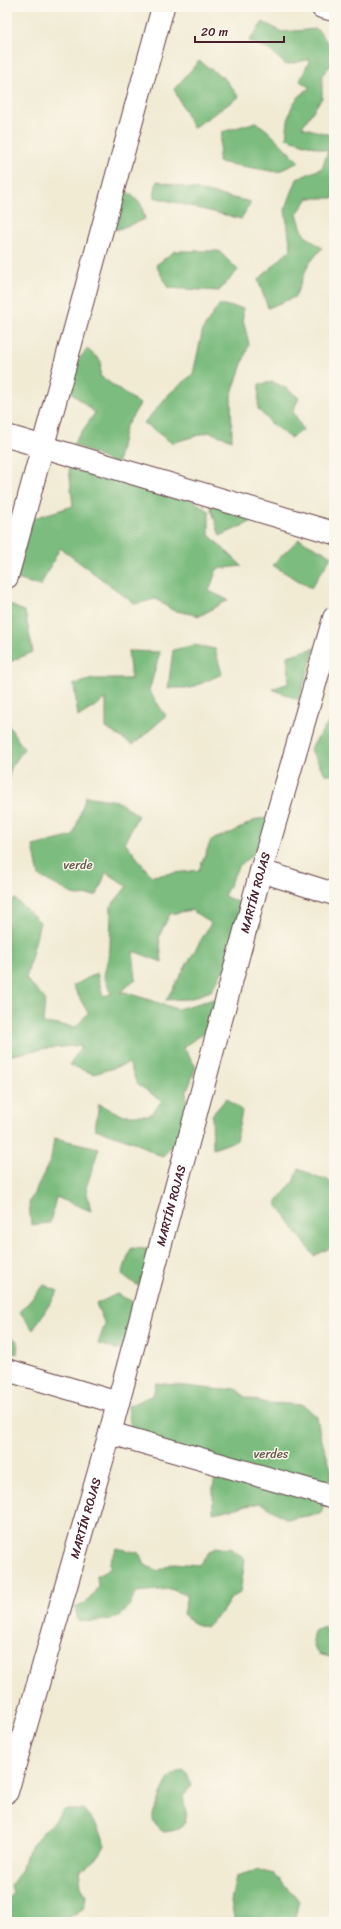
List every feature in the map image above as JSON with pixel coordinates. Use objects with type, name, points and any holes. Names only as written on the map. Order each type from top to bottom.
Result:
[{"type":"street","points":[[7,577],[163,7]]},
{"type":"street","points":[[322,7],[334,10]]},
{"type":"street","points":[[7,436],[334,533]]},
{"type":"street","name":"MARTÍN ROJAS","points":[[8,1787],[110,1433],[261,871],[334,618]]},
{"type":"street","points":[[261,871],[334,894]]},
{"type":"street","points":[[7,1370],[118,1403]]},
{"type":"street","points":[[110,1433],[334,1497]]},
{"type":"green space","points":[[263,22],[282,32],[317,29],[329,44],[333,63],[322,75],[322,98],[302,127],[334,136],[334,198],[308,198],[297,214],[304,235],[322,248],[308,265],[295,297],[268,308],[258,280],[291,249],[285,210],[297,179],[322,168],[328,151],[286,138],[291,109],[297,98],[310,88],[300,81],[310,59],[286,65],[271,51],[249,41]]},
{"type":"green space","points":[[199,61],[225,79],[239,97],[193,128],[174,89]]},
{"type":"green space","points":[[256,122],[268,131],[299,162],[277,172],[218,162],[222,132]]},
{"type":"green space","points":[[157,181],[251,202],[241,219],[154,197]]},
{"type":"green space","points":[[127,191],[141,204],[145,219],[116,230],[110,209]]},
{"type":"green space","points":[[175,251],[219,251],[238,270],[219,291],[168,288],[156,265]]},
{"type":"green space","points":[[219,305],[243,308],[243,319],[249,344],[231,396],[232,440],[209,432],[172,443],[144,423],[169,394],[193,374],[203,329]]},
{"type":"green space","points":[[87,349],[101,361],[100,376],[140,404],[125,428],[117,465],[73,444],[95,413],[60,383]]},
{"type":"green space","points":[[273,382],[286,388],[299,398],[293,411],[303,430],[290,438],[272,424],[258,409],[259,384]]},
{"type":"green space","points":[[69,468],[179,491],[209,511],[209,535],[242,566],[217,569],[209,591],[228,600],[200,616],[172,610],[156,599],[135,604],[60,548],[40,586],[7,576],[11,525],[73,506]]},
{"type":"green space","points":[[210,505],[245,508],[253,521],[220,536]]},
{"type":"green space","points":[[299,539],[332,556],[311,588],[272,565]]},
{"type":"green space","points":[[7,603],[25,612],[33,652],[7,663]]},
{"type":"green space","points":[[194,645],[215,649],[222,674],[191,688],[168,688],[173,650]]},
{"type":"green space","points":[[315,648],[299,700],[272,689],[289,683],[287,656]]},
{"type":"green space","points":[[128,651],[160,652],[149,691],[166,716],[133,745],[106,728],[106,699],[78,717],[74,684],[93,679],[131,679]]},
{"type":"green space","points":[[333,716],[334,775],[325,774],[310,749]]},
{"type":"green space","points":[[7,723],[24,749],[11,768],[7,785]]},
{"type":"green space","name":"verde","points":[[86,796],[117,801],[138,815],[125,842],[151,876],[199,870],[211,840],[233,832],[257,819],[277,818],[281,830],[238,867],[224,896],[260,912],[261,926],[223,970],[211,991],[189,999],[166,1000],[211,923],[191,910],[170,914],[159,936],[162,962],[133,951],[136,979],[120,993],[125,992],[177,1009],[222,997],[217,1025],[183,1047],[196,1067],[186,1094],[191,1125],[162,1157],[132,1141],[95,1129],[99,1104],[122,1115],[150,1115],[162,1101],[137,1084],[129,1063],[94,1074],[70,1065],[82,1045],[42,1049],[7,1056],[7,905],[15,899],[40,922],[26,979],[45,999],[43,1023],[76,1027],[88,1013],[73,986],[97,973],[103,996],[111,994],[104,976],[110,948],[111,906],[127,886],[106,872],[97,895],[76,896],[39,876],[33,846],[73,836]]},
{"type":"green space","points":[[227,1098],[242,1111],[236,1141],[213,1149],[212,1115]]},
{"type":"green space","points":[[54,1138],[99,1148],[86,1188],[91,1211],[56,1197],[50,1223],[31,1225],[29,1203],[51,1159]]},
{"type":"green space","points":[[299,1168],[315,1177],[326,1179],[334,1185],[334,1246],[314,1256],[276,1203],[293,1182]]},
{"type":"green space","points":[[131,1248],[147,1249],[155,1259],[138,1286],[122,1274]]},
{"type":"green space","points":[[44,1285],[58,1291],[33,1330],[20,1312]]},
{"type":"green space","points":[[117,1294],[135,1303],[124,1351],[98,1344],[105,1324],[96,1304]]},
{"type":"green space","points":[[7,1335],[18,1341],[17,1354],[7,1350]]},
{"type":"green space","name":"verdes","points":[[156,1383],[223,1390],[235,1388],[245,1397],[266,1403],[304,1405],[317,1417],[320,1434],[332,1472],[321,1514],[287,1519],[260,1503],[213,1513],[213,1488],[218,1460],[132,1437],[128,1406],[153,1395]]},
{"type":"green space","points":[[216,1547],[225,1549],[229,1547],[245,1559],[240,1593],[231,1598],[222,1612],[206,1627],[195,1624],[183,1614],[187,1595],[170,1589],[136,1592],[125,1611],[116,1618],[100,1621],[78,1621],[75,1608],[86,1603],[98,1587],[97,1576],[110,1569],[110,1562],[117,1548],[139,1553],[145,1565],[158,1571],[173,1563],[199,1565],[208,1553]]},
{"type":"green space","points":[[325,1627],[334,1630],[334,1658],[318,1654],[314,1645],[313,1631]]},
{"type":"green space","points":[[183,1770],[187,1773],[191,1785],[184,1797],[186,1812],[185,1821],[181,1827],[164,1832],[154,1823],[153,1813],[169,1779],[177,1772]]},
{"type":"green space","points":[[64,1810],[84,1810],[96,1825],[105,1845],[95,1860],[88,1866],[79,1870],[81,1887],[86,1895],[84,1908],[66,1920],[58,1922],[39,1917],[37,1922],[7,1922],[7,1899],[13,1893],[11,1885],[22,1869],[25,1856],[35,1841]]},
{"type":"green space","points":[[257,1870],[274,1874],[299,1900],[294,1922],[235,1922],[231,1902],[236,1876]]}]
